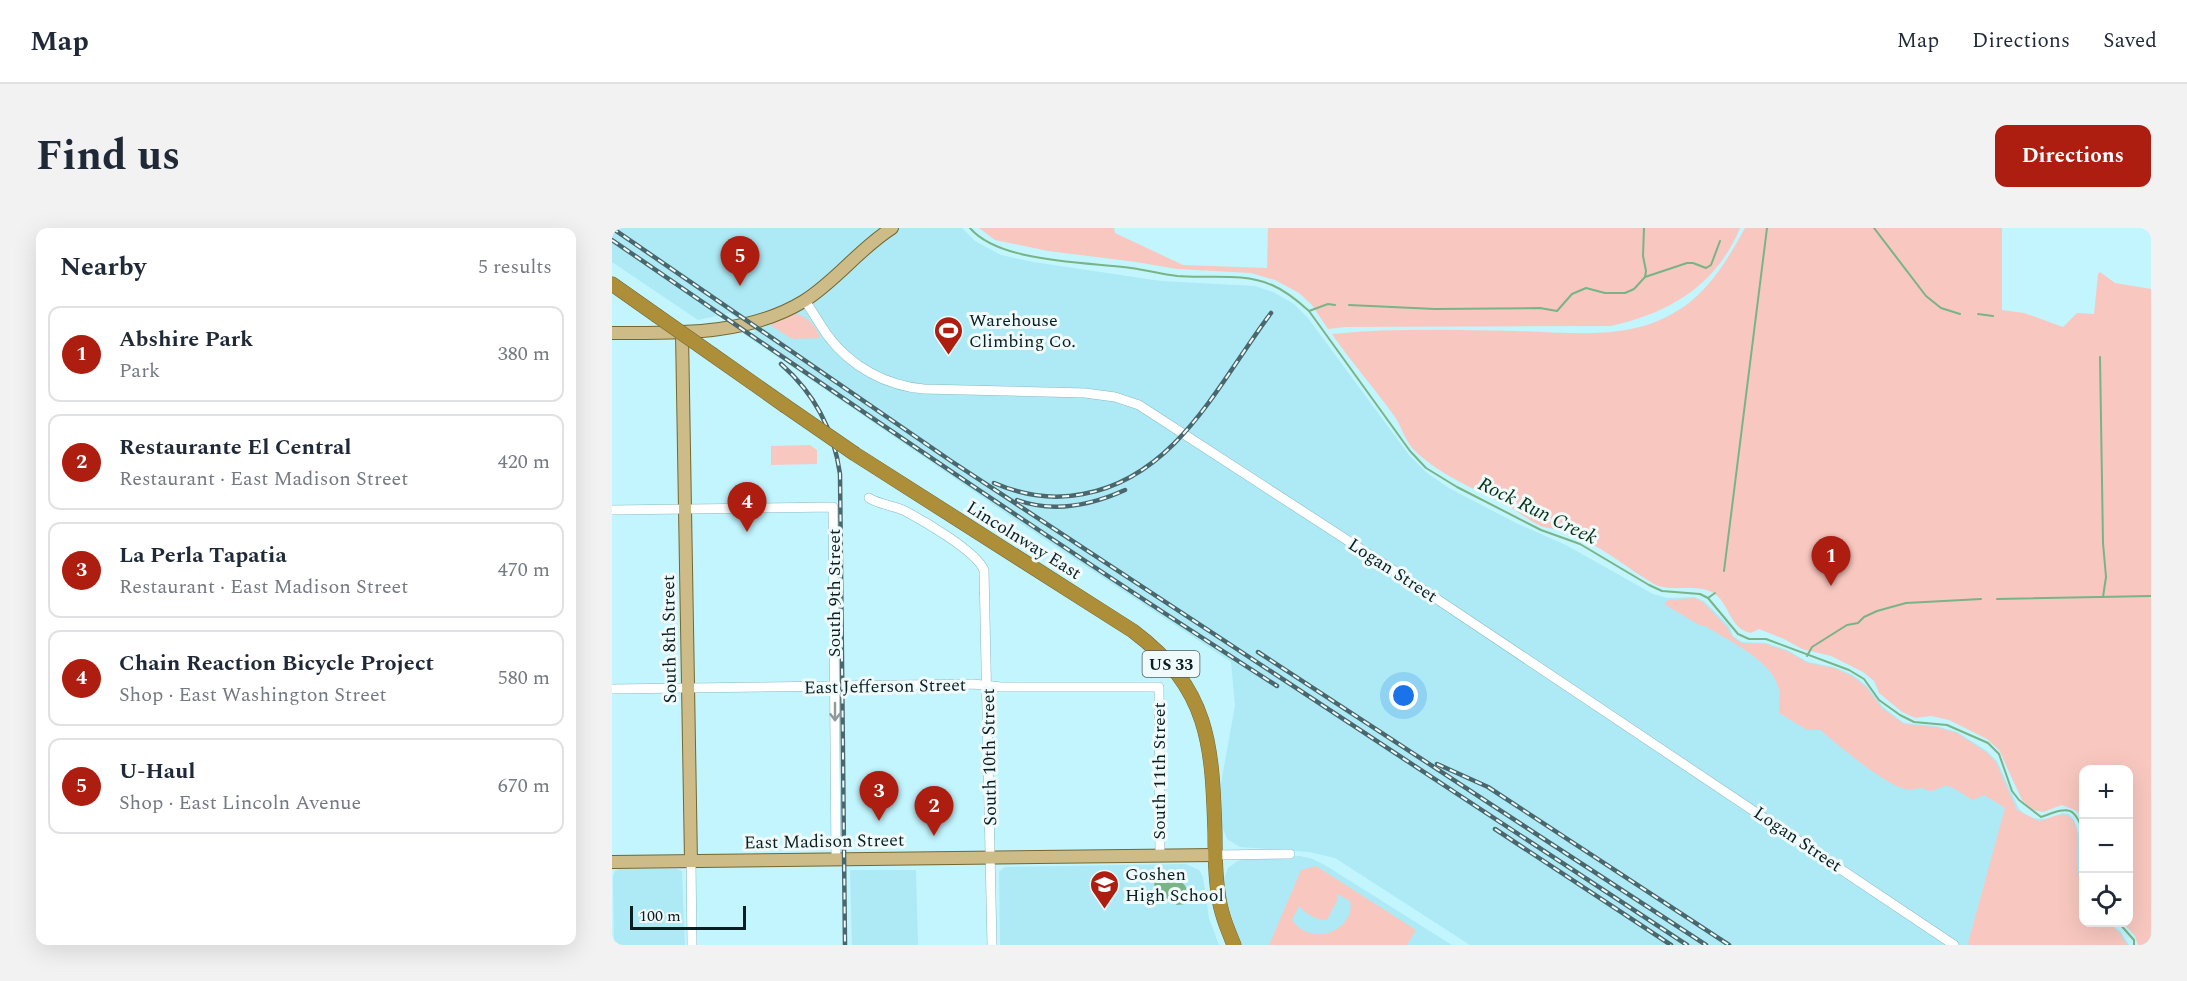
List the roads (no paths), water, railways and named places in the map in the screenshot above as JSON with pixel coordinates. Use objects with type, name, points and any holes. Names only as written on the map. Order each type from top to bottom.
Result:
[{"type":"highway","name":"Lincolnway East","points":[[616,287],[855,454],[1133,631],[1167,660],[1192,696],[1204,722],[1213,769],[1218,892],[1234,945]]},
{"type":"main road","points":[[612,333],[682,333],[723,329],[780,313],[805,301],[870,244],[892,228]]},
{"type":"main road","name":"South 8th Street","points":[[682,333],[691,861]]},
{"type":"main road","name":"East Madison Street","points":[[612,862],[1215,855]]},
{"type":"street","name":"Logan Street","points":[[805,301],[828,336],[850,359],[884,381],[900,386],[924,389],[1085,393],[1139,405],[1410,581],[1954,945]]},
{"type":"street","name":"South 10th Street","points":[[869,498],[877,503],[904,510],[943,534],[979,560],[984,570],[992,945]]},
{"type":"street","name":"South 9th Street","points":[[684,509],[833,507],[836,859]]},
{"type":"street","points":[[612,510],[684,509]]},
{"type":"street","name":"East Jefferson Street","points":[[612,689],[974,684],[1159,687]]},
{"type":"street","name":"South 11th Street","points":[[1159,687],[1160,855]]},
{"type":"street","points":[[1215,855],[1290,854]]},
{"type":"street","name":"South 8th Street","points":[[691,861],[692,945]]},
{"type":"waterway","name":"Rock Run Creek","points":[[970,228],[984,240],[1002,248],[1045,259],[1131,268],[1177,276],[1249,279],[1277,287],[1309,311],[1410,451],[1426,468],[1457,487],[1541,530],[1580,544],[1662,591],[1700,594],[1708,598],[1738,634],[1749,639],[1766,639],[1849,670],[1864,679],[1879,700],[1914,722],[1947,725],[1988,743],[1999,754],[2012,791],[2019,800],[2041,817],[2068,810],[2079,822]]},
{"type":"waterway","points":[[1349,305],[1435,309],[1540,308],[1557,311],[1572,294],[1586,288],[1605,293],[1625,293],[1634,289],[1645,277],[1646,271],[1643,256],[1644,228]]},
{"type":"waterway","points":[[1724,571],[1767,228]]},
{"type":"waterway","points":[[1874,228],[1926,296],[1941,308],[1960,314]]},
{"type":"waterway","points":[[1645,277],[1687,263],[1706,268],[1711,265],[1720,241]]},
{"type":"waterway","points":[[1309,311],[1328,304],[1335,305]]},
{"type":"waterway","points":[[1978,314],[1993,316]]},
{"type":"waterway","points":[[2100,357],[2103,543],[2106,577],[2103,597]]},
{"type":"waterway","points":[[1708,598],[1715,593]]},
{"type":"waterway","points":[[1997,599],[2151,596]]},
{"type":"waterway","points":[[1807,656],[1812,647],[1847,625],[1858,623],[1864,617],[1877,611],[1906,603],[1981,599]]},
{"type":"waterway","name":"Rock Run Creek","points":[[2122,927],[2134,940],[2134,945]]},
{"type":"railway","points":[[612,228],[951,461],[1687,945]]},
{"type":"railway","points":[[612,240],[860,410],[1277,686]]},
{"type":"railway","points":[[994,483],[1016,491],[1038,495],[1072,496],[1116,484],[1145,468],[1193,423],[1271,313]]},
{"type":"railway","points":[[781,364],[803,387],[821,414],[833,443],[840,474],[845,945]]},
{"type":"railway","points":[[1017,500],[1044,506],[1072,506],[1099,500],[1125,490]]},
{"type":"railway","points":[[1258,652],[1706,945]]},
{"type":"railway","points":[[1437,764],[1488,787],[1729,945]]},
{"type":"railway","points":[[1495,829],[1671,945]]},
{"type":"place","name":"U-Haul","points":[[740,286]]},
{"type":"place","name":"Warehouse Climbing Co.","points":[[948,356]]},
{"type":"place","name":"Chain Reaction Bicycle Project","points":[[747,532]]},
{"type":"place","name":"Abshire Park","points":[[1831,586]]},
{"type":"place","name":"La Perla Tapatia","points":[[879,821]]},
{"type":"place","name":"Restaurante El Central","points":[[934,836]]},
{"type":"place","name":"Goshen High School","points":[[1104,910]]}]
